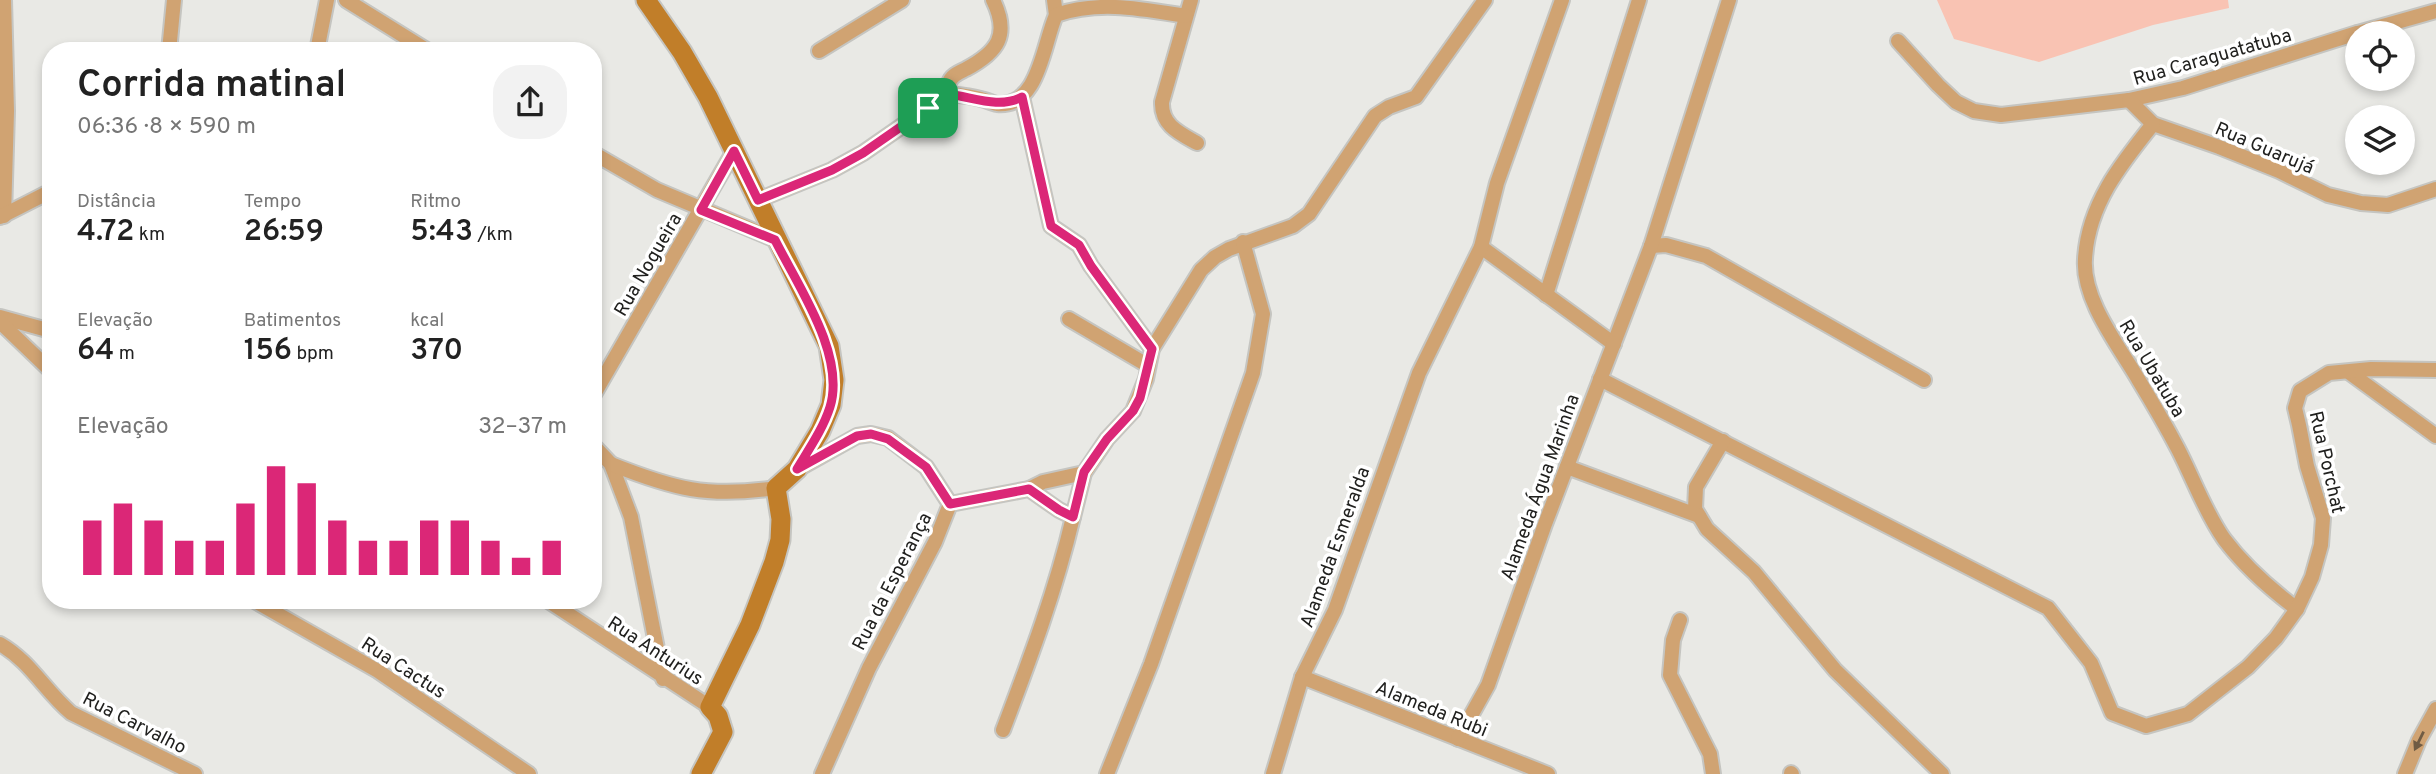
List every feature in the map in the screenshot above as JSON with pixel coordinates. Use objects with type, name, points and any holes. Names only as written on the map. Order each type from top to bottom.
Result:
[{"type":"street","points":[[4,0],[7,111],[2,216],[42,196]]},
{"type":"street","points":[[170,42],[174,0]]},
{"type":"street","points":[[316,42],[327,0]]},
{"type":"street","points":[[346,0],[414,42]]},
{"type":"street","points":[[611,464],[665,485],[686,489],[715,493],[776,488],[797,469],[820,431],[831,405],[834,380],[828,346],[702,85],[646,0]]},
{"type":"street","points":[[820,51],[902,0]]},
{"type":"street","points":[[948,94],[949,82],[953,76],[986,58],[996,47],[1000,31],[999,17],[993,0]]},
{"type":"street","points":[[758,200],[832,170],[863,153],[948,94],[997,104],[1012,102],[1026,95],[1034,80],[1056,15],[1054,0]]},
{"type":"street","points":[[1191,0],[1162,102],[1162,113],[1167,124],[1197,143]]},
{"type":"street","points":[[1003,730],[1038,641],[1064,558],[1084,472],[1107,439],[1133,411],[1146,379],[1152,349],[1201,270],[1215,257],[1243,242],[1293,226],[1308,214],[1375,116],[1416,97],[1485,0]]},
{"type":"street","name":"Alameda Esmeralda","points":[[1273,774],[1302,677],[1335,610],[1419,373],[1481,247],[1497,183],[1562,0]]},
{"type":"street","points":[[1546,295],[1639,0]]},
{"type":"street","name":"Alameda Água Marinha","points":[[1458,739],[1488,685],[1651,246],[1729,0]]},
{"type":"street","points":[[1056,15],[1070,9],[1099,5],[1186,16]]},
{"type":"street","name":"Rua Caraguatatuba","points":[[2400,21],[2436,11]]},
{"type":"street","name":"Rua Caraguatatuba","points":[[1898,41],[1955,102],[1975,111],[2001,115],[2129,100],[2183,88],[2345,37]]},
{"type":"street","points":[[1022,97],[1051,226],[1079,245],[1091,266],[1152,349]]},
{"type":"street","name":"Rua Guarujá","points":[[2129,100],[2153,124],[2279,171],[2328,195],[2361,203],[2388,205],[2436,189]]},
{"type":"street","name":"Rua Ubatuba","points":[[2153,124],[2106,186],[2095,210],[2087,236],[2084,263],[2090,291],[2102,320],[2178,449],[2223,537],[2265,586],[2297,609]]},
{"type":"street","name":"Rua Nogueira","points":[[602,380],[734,151]]},
{"type":"street","points":[[602,158],[657,190],[775,240]]},
{"type":"street","points":[[1107,774],[1151,664],[1252,373],[1263,314],[1243,242]]},
{"type":"street","points":[[1651,246],[1666,245],[1706,256],[1924,380]]},
{"type":"street","points":[[1481,247],[1614,344]]},
{"type":"street","points":[[1069,319],[1147,365]]},
{"type":"street","points":[[0,320],[42,329]]},
{"type":"street","points":[[0,320],[42,362]]},
{"type":"street","points":[[2350,373],[2371,369],[2436,370]]},
{"type":"street","name":"Rua Porchat","points":[[1723,441],[2048,608],[2091,663],[2112,713],[2146,726],[2188,714],[2248,667],[2276,638],[2297,609],[2312,577],[2321,545],[2323,517],[2307,466],[2295,408],[2296,400],[2300,391],[2314,380],[2329,373],[2350,373]]},
{"type":"street","points":[[2350,373],[2436,436]]},
{"type":"street","points":[[1600,379],[1723,441],[1696,487],[1695,509],[1707,529],[1754,572],[1835,670],[1942,774]]},
{"type":"street","name":"Rua da Esperança","points":[[797,469],[857,436],[871,434],[888,439],[926,467],[950,504],[935,542],[869,668],[822,774]]},
{"type":"street","points":[[602,454],[611,464],[631,517],[663,679]]},
{"type":"street","points":[[1567,467],[1699,516]]},
{"type":"street","points":[[950,504],[1029,489],[1043,482],[1084,472]]},
{"type":"street","points":[[701,774],[723,732],[718,716],[710,707],[750,625],[780,540],[781,519],[776,488]]},
{"type":"street","points":[[1029,489],[1073,517]]},
{"type":"street","name":"Rua Cactus","points":[[269,609],[378,671],[529,774]]},
{"type":"street","name":"Rua Anturius","points":[[560,609],[663,679],[710,707]]},
{"type":"street","points":[[1680,620],[1673,640],[1670,675],[1710,754],[1713,774]]},
{"type":"street","name":"Rua Carvalho","points":[[0,644],[24,662],[58,702],[71,713],[195,774]]},
{"type":"street","name":"Alameda Rubi","points":[[1302,677],[1548,774]]},
{"type":"street","points":[[2405,774],[2436,709]]},
{"type":"shaded area","points":[[1937,0],[2228,0],[2229,8],[2153,25],[2039,62],[1954,39]]},
{"type":"route","points":[[948,94],[997,104],[1012,102],[1022,97],[1051,226],[1079,245],[1091,266],[1152,349],[1140,398],[1133,411],[1107,439],[1084,472],[1073,517],[1029,489],[950,504],[926,467],[888,439],[871,434],[857,436],[797,469],[820,431],[831,405],[834,380],[828,346],[775,240],[701,210],[734,151],[758,200],[832,170],[863,153],[928,108],[948,94]]}]
